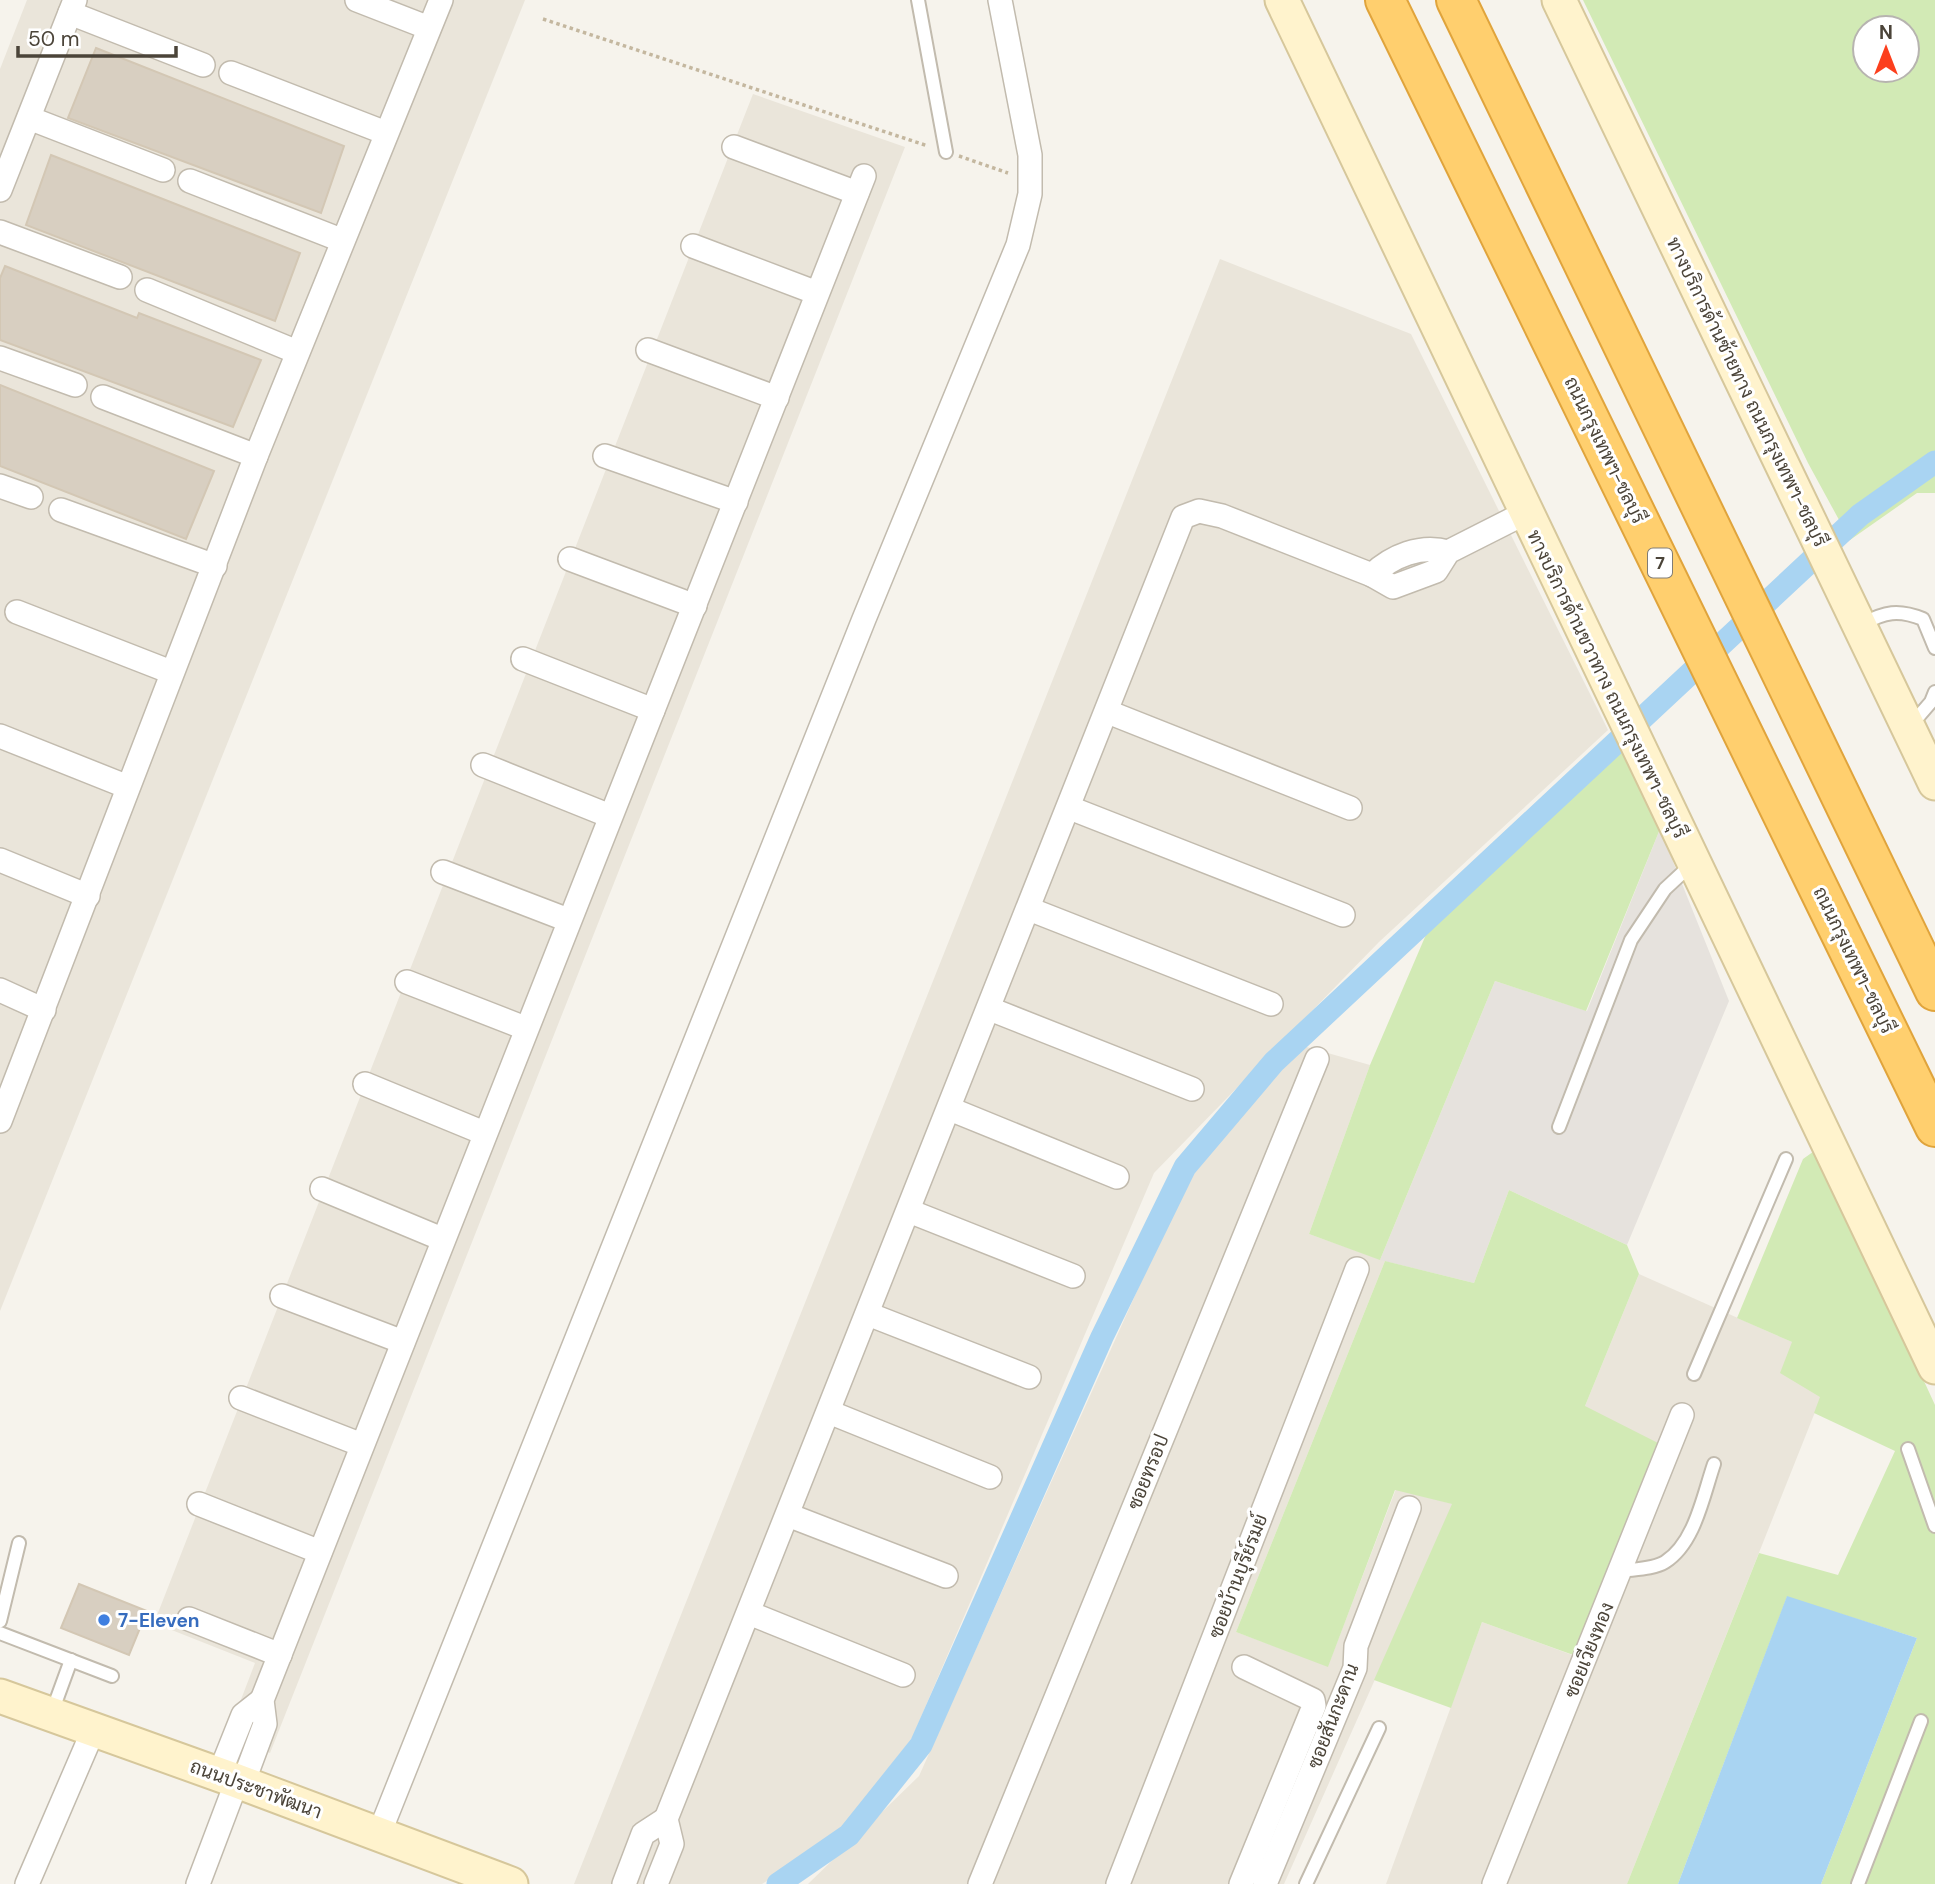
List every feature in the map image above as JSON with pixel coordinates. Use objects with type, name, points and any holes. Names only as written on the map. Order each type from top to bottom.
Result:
[{"type":"highway","name":"ถนนกรุงเทพฯ-ชลบุรี","points":[[1385,0],[1935,1127]]},
{"type":"highway","points":[[1456,0],[1935,991]]},
{"type":"main road","name":"ทางบริการด้านขวาทาง ถนนกรุงเทพฯ-ชลบุรี","points":[[1282,0],[1935,1367]]},
{"type":"main road","name":"ทางบริการด้านซ้ายทาง ถนนกรุงเทพฯ-ชลบุรี","points":[[1559,0],[1935,783]]},
{"type":"main road","name":"ถนนประชาพัฒนา","points":[[0,1696],[233,1779],[511,1884]]},
{"type":"street","points":[[357,0],[429,28]]},
{"type":"street","points":[[1,1116],[256,456],[440,0]]},
{"type":"street","points":[[379,1834],[859,632],[1018,245],[1030,194],[1030,180],[1022,107],[1000,0]]},
{"type":"street","points":[[0,190],[73,7],[203,65]]},
{"type":"street","points":[[231,73],[386,133]]},
{"type":"street","points":[[29,118],[163,170]]},
{"type":"street","points":[[198,1884],[233,1779],[265,1724],[262,1700],[525,1028],[861,184],[734,147]]},
{"type":"street","points":[[190,181],[341,240]]},
{"type":"street","points":[[0,232],[120,277]]},
{"type":"street","points":[[693,246],[817,293]]},
{"type":"street","points":[[146,290],[297,352]]},
{"type":"street","points":[[648,350],[776,398]]},
{"type":"street","points":[[0,358],[75,385]]},
{"type":"street","points":[[103,397],[256,456]]},
{"type":"street","points":[[605,456],[736,502]]},
{"type":"street","points":[[0,486],[31,497]]},
{"type":"street","points":[[61,510],[215,566]]},
{"type":"street","points":[[624,1884],[643,1834],[666,1819],[1030,909],[1183,517],[1199,511],[1222,516],[1372,575],[1385,562],[1430,547],[1448,552],[1525,513]]},
{"type":"street","points":[[570,559],[695,606]]},
{"type":"street","points":[[17,612],[171,673]]},
{"type":"street","points":[[523,659],[653,710]]},
{"type":"street","points":[[1108,712],[1350,808]]},
{"type":"street","points":[[0,736],[128,787]]},
{"type":"street","points":[[483,765],[610,816]]},
{"type":"street","points":[[1070,808],[1343,915]]},
{"type":"street","points":[[0,860],[88,896]]},
{"type":"street","points":[[443,872],[568,920]]},
{"type":"street","points":[[1030,909],[1271,1004]]},
{"type":"street","points":[[407,982],[525,1028]]},
{"type":"street","points":[[0,990],[44,1010]]},
{"type":"street","points":[[990,1009],[1192,1089]]},
{"type":"street","name":"ซอยทรอป","points":[[980,1884],[1317,1059]]},
{"type":"street","points":[[365,1084],[484,1133]]},
{"type":"street","points":[[950,1109],[1117,1177]]},
{"type":"street","points":[[322,1189],[442,1239]]},
{"type":"street","points":[[909,1211],[1073,1276]]},
{"type":"street","name":"ซอยบ้านบุรีย์รมย์","points":[[1118,1884],[1357,1269]]},
{"type":"street","points":[[282,1296],[402,1342]]},
{"type":"street","points":[[868,1314],[1029,1377]]},
{"type":"street","points":[[241,1398],[362,1445]]},
{"type":"street","points":[[829,1412],[990,1477]]},
{"type":"street","name":"ซอยเวียงทอง","points":[[1494,1884],[1682,1415]]},
{"type":"street","points":[[199,1504],[320,1552]]},
{"type":"street","name":"ซอยสันกะดาน","points":[[1265,1884],[1355,1668],[1356,1646],[1409,1508]]},
{"type":"street","points":[[788,1515],[946,1576]]},
{"type":"street","points":[[749,1612],[903,1675]]},
{"type":"street","points":[[189,1619],[280,1655]]},
{"type":"street","points":[[1241,1884],[1314,1706],[1313,1700],[1244,1667]]},
{"type":"street","points":[[27,1884],[93,1731]]},
{"type":"street","points":[[656,1884],[672,1844],[666,1819]]},
{"type":"lane","points":[[918,0],[946,152]]},
{"type":"lane","points":[[1859,626],[1887,612],[1905,612],[1923,619],[1935,648]]},
{"type":"lane","points":[[1908,728],[1931,702],[1935,692]]},
{"type":"lane","points":[[1559,1128],[1631,940],[1665,889],[1693,863]]},
{"type":"lane","points":[[1694,1374],[1786,1159]]},
{"type":"lane","points":[[1908,1449],[1935,1527]]},
{"type":"lane","points":[[1621,1571],[1663,1564],[1678,1551],[1692,1526],[1714,1464]]},
{"type":"lane","points":[[0,1620],[19,1544]]},
{"type":"lane","points":[[0,1633],[113,1676]]},
{"type":"lane","points":[[51,1715],[71,1660]]},
{"type":"lane","points":[[1858,1884],[1921,1721]]},
{"type":"lane","points":[[1306,1884],[1378,1728]]},
{"type":"path","points":[[543,19],[1030,180]]},
{"type":"shaded area","points":[[27,0],[525,0],[0,1311],[0,69]]},
{"type":"shaded area","points":[[753,94],[905,147],[270,1753],[227,1736],[255,1663],[154,1623]]},
{"type":"shaded area","points":[[1220,259],[1411,334],[1608,730],[1379,942],[1154,1173],[912,1738],[836,1836],[762,1884],[574,1884]]},
{"type":"shaded area","points":[[1660,829],[1729,1001],[1627,1245],[1509,1190],[1474,1283],[1380,1260],[1495,981],[1587,1011]]},
{"type":"shaded area","points":[[1303,1046],[1370,1065],[1309,1234],[1385,1261],[1236,1632],[1328,1666],[1396,1489],[1453,1504],[1284,1884],[808,1884],[919,1776],[1191,1171]]},
{"type":"shaded area","points":[[1639,1274],[1792,1342],[1821,1397],[1627,1884],[1386,1884],[1482,1622],[1575,1656],[1585,1406]]},
{"type":"green space","points":[[1583,0],[1935,0],[1935,493],[1917,493],[1850,540],[1808,463]]},
{"type":"green space","points":[[1624,750],[1660,829],[1586,1011],[1495,981],[1380,1260],[1309,1234],[1370,1065],[1428,930]]},
{"type":"green space","points":[[1817,1149],[1935,1405],[1935,1884],[1821,1884],[1917,1638],[1787,1597],[1678,1884],[1627,1884],[1759,1553],[1838,1575],[1895,1451],[1814,1413],[1820,1397],[1780,1373],[1792,1342],[1737,1318],[1803,1159]]},
{"type":"green space","points":[[1509,1190],[1627,1245],[1639,1274],[1585,1406],[1660,1444],[1576,1656],[1482,1622],[1451,1708],[1374,1680],[1452,1504],[1395,1490],[1328,1667],[1236,1632],[1385,1261],[1474,1283]]},
{"type":"water","points":[[1787,1596],[1917,1638],[1821,1884],[1678,1884]]},
{"type":"building","points":[[96,48],[344,146],[321,213],[68,118]]},
{"type":"building","points":[[51,155],[300,253],[275,321],[26,225]]},
{"type":"building","points":[[5,266],[137,318],[139,313],[261,360],[233,427],[0,340],[0,278]]},
{"type":"building","points":[[0,385],[214,471],[186,539],[0,466]]},
{"type":"building","name":"7-Eleven","points":[[79,1584],[147,1611],[129,1655],[61,1628]]},
{"type":"waterway","points":[[778,1884],[849,1835],[921,1745],[1102,1337],[1185,1167],[1274,1062],[1860,515],[1935,462]]},
{"type":"place","name":"7-Eleven","points":[[104,1620]]}]
